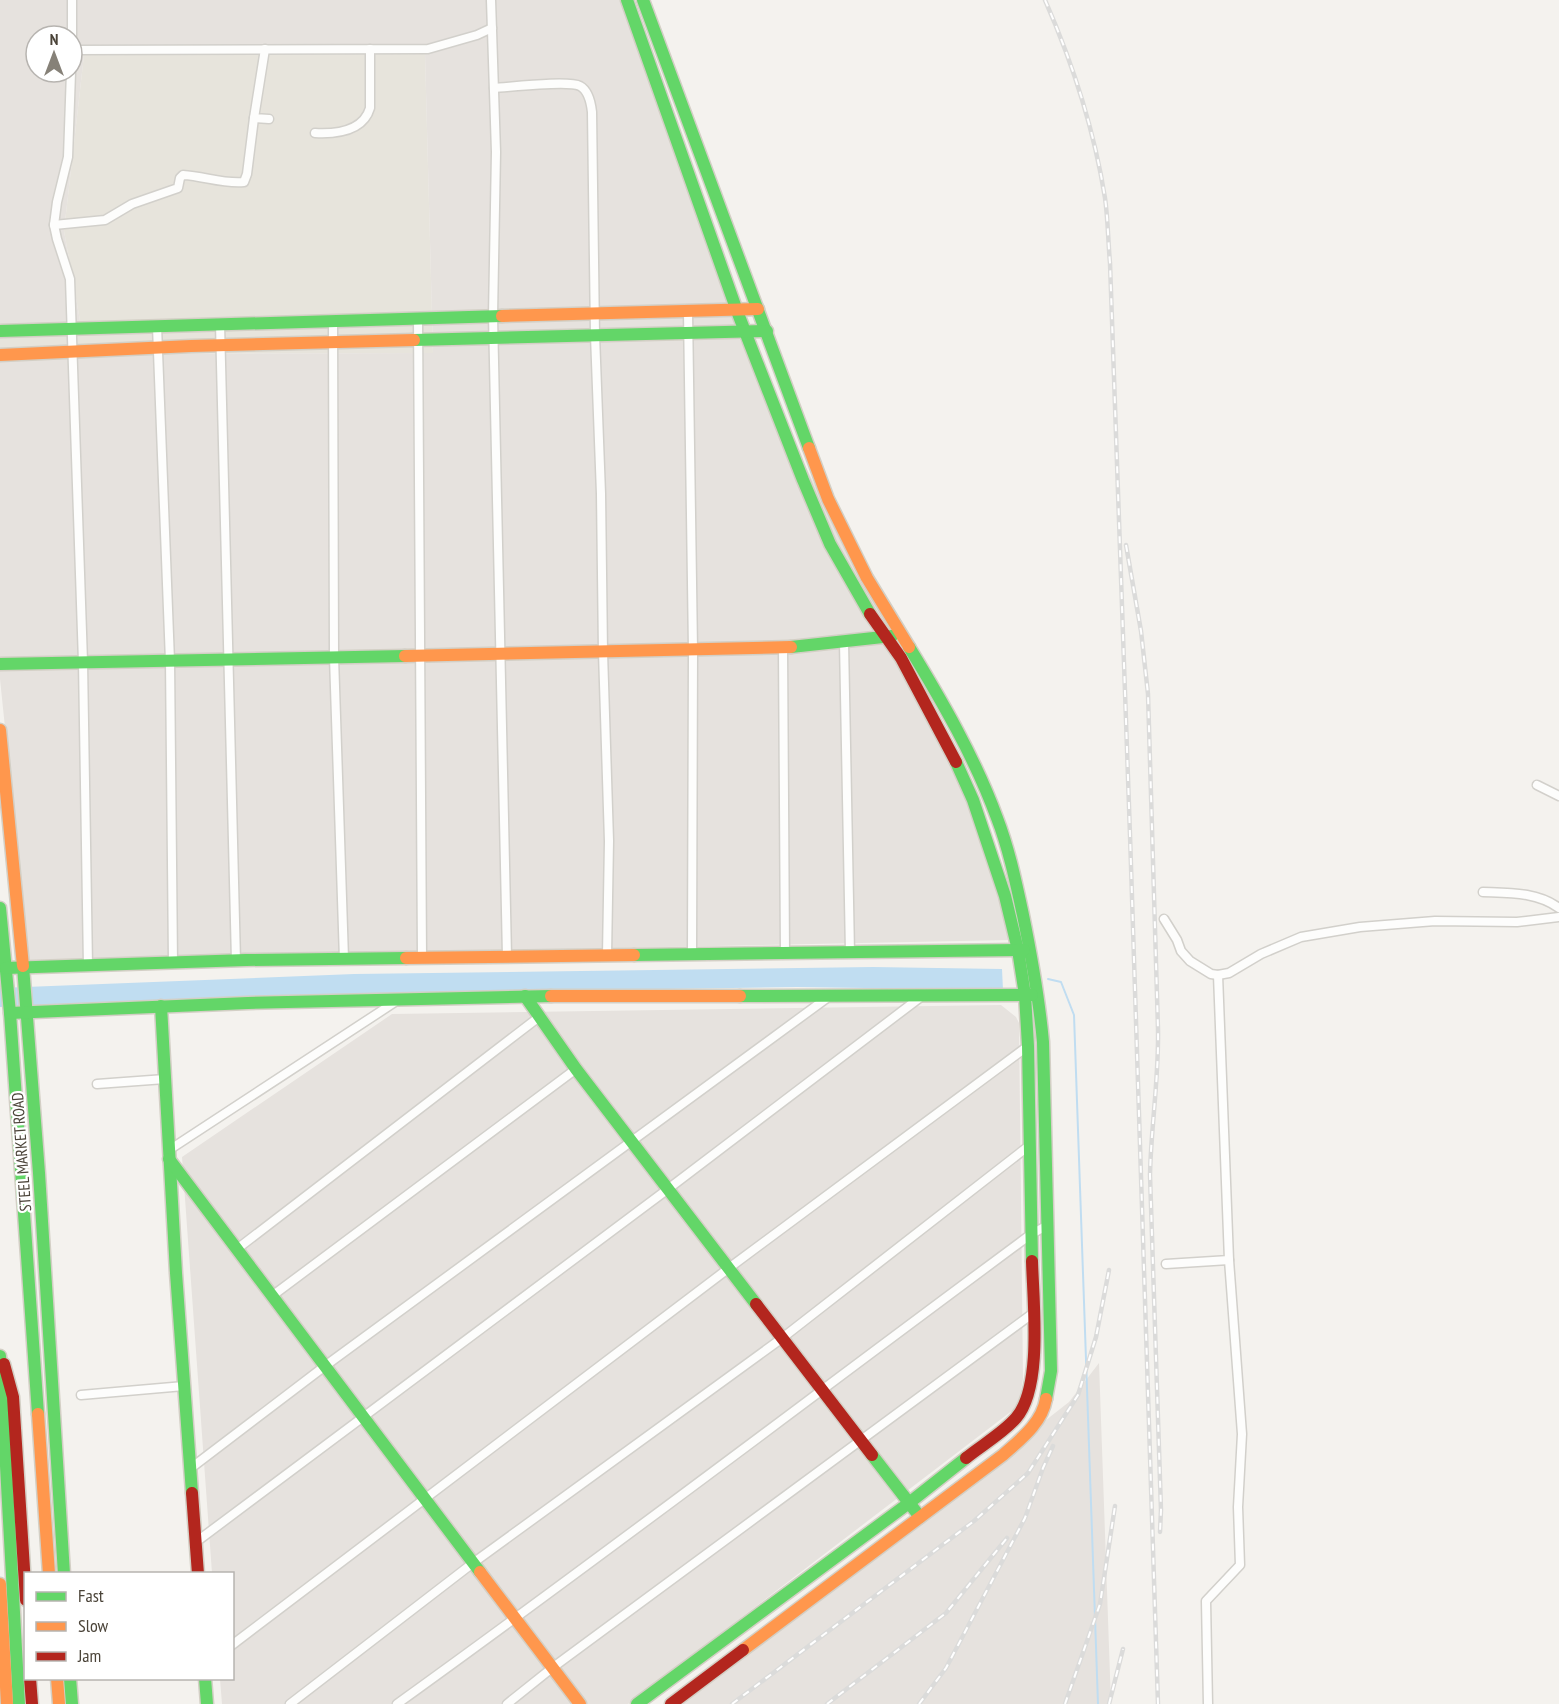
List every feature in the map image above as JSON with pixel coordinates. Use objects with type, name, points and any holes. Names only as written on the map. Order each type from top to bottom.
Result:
[{"type":"main road","points":[[627,0],[737,311],[830,544],[884,636],[901,658],[963,776],[973,800],[1038,990],[1043,1042],[1051,1371],[1046,1407],[1039,1419],[1021,1439],[671,1704]]},
{"type":"main road","points":[[637,1704],[909,1503],[1016,1418],[1027,1402],[1034,1372],[1028,1046],[1024,990],[1025,952],[1014,874],[998,819],[971,757],[934,688],[867,578],[828,499],[643,0]]},
{"type":"main road","points":[[0,331],[758,309]]},
{"type":"main road","points":[[0,355],[494,337],[767,331]]},
{"type":"main road","points":[[0,664],[783,648],[902,634]]},
{"type":"main road","name":"STEEL MARKET ROAD","points":[[0,730],[27,1012],[64,1572]]},
{"type":"main road","name":"STEEL MARKET ROAD","points":[[0,908],[10,1013],[50,1572]]},
{"type":"main road","points":[[6,968],[507,956],[1025,952]]},
{"type":"main road","points":[[10,1013],[161,1006],[525,996],[923,995],[1038,990]]},
{"type":"main road","points":[[525,996],[576,1069],[781,1339],[920,1517]]},
{"type":"main road","points":[[161,1006],[198,1572]]},
{"type":"main road","points":[[169,1155],[272,1296],[580,1704]]},
{"type":"main road","points":[[0,1355],[13,1397],[24,1572]]},
{"type":"main road","points":[[0,1355],[19,1704]]},
{"type":"main road","points":[[37,1401],[53,1399]]},
{"type":"main road","points":[[0,1584],[7,1704]]},
{"type":"main road","points":[[30,1680],[32,1704]]},
{"type":"main road","points":[[57,1680],[58,1700]]},
{"type":"main road","points":[[70,1680],[72,1699]]},
{"type":"main road","points":[[206,1680],[207,1704]]},
{"type":"street","points":[[72,0],[72,24]]},
{"type":"street","points":[[491,0],[496,152],[493,316],[507,956]]},
{"type":"street","points":[[84,50],[428,49],[477,35],[492,28]]},
{"type":"street","points":[[54,225],[105,220],[132,204],[178,188],[183,175],[226,182],[244,182],[265,49]]},
{"type":"street","points":[[315,133],[332,134],[345,130],[363,121],[367,116],[370,108],[370,49]]},
{"type":"street","points":[[71,84],[68,157],[54,225],[70,279],[83,662],[88,966]]},
{"type":"street","points":[[494,88],[567,84],[580,86],[587,93],[592,112],[594,314],[602,494],[603,652],[609,841],[607,955]]},
{"type":"street","points":[[254,118],[269,119]]},
{"type":"street","points":[[688,312],[693,650],[692,954]]},
{"type":"street","points":[[418,318],[422,958]]},
{"type":"street","points":[[333,321],[334,657],[344,959]]},
{"type":"street","points":[[220,324],[236,961]]},
{"type":"street","points":[[157,326],[170,661],[173,963]]},
{"type":"street","points":[[844,642],[850,953]]},
{"type":"street","points":[[783,648],[785,954]]},
{"type":"street","points":[[1537,785],[1559,796]]},
{"type":"street","points":[[1484,892],[1525,894],[1551,902],[1559,908]]},
{"type":"street","points":[[1164,918],[1181,951],[1190,961],[1210,974],[1218,975],[1228,973],[1261,954],[1301,937],[1360,927],[1435,921],[1517,922],[1559,917]]},
{"type":"street","points":[[1208,1704],[1206,1601],[1240,1565],[1238,1507],[1242,1434],[1229,1260],[1218,975]]},
{"type":"street","points":[[196,1542],[668,1190],[923,995]]},
{"type":"street","points":[[191,1468],[325,1366],[831,996]]},
{"type":"street","points":[[169,1155],[398,1000]]},
{"type":"street","points":[[237,1249],[539,1017]]},
{"type":"street","points":[[234,1643],[729,1268],[1028,1046]]},
{"type":"street","points":[[272,1296],[576,1069]]},
{"type":"street","points":[[97,1084],[165,1079]]},
{"type":"street","points":[[290,1704],[473,1563],[781,1339],[1030,1145]]},
{"type":"street","points":[[396,1704],[516,1619],[821,1389],[1030,1235],[1046,1226]]},
{"type":"street","points":[[1166,1264],[1229,1260]]},
{"type":"street","points":[[507,1704],[552,1668],[1032,1314]]},
{"type":"street","points":[[81,1395],[184,1386]]},
{"type":"street","points":[[58,1700],[72,1699]]},
{"type":"shaded area","points":[[0,0],[624,0],[740,340],[934,715],[988,848],[1010,940],[29,960],[0,679],[0,354],[433,353],[425,54],[84,55],[84,24],[24,24],[24,84],[81,84],[64,231],[82,332],[0,332]]},
{"type":"shaded area","points":[[425,54],[433,353],[0,354],[0,332],[82,332],[64,231],[81,84],[84,84],[84,55]]},
{"type":"shaded area","points":[[1001,1005],[1016,1017],[1019,1023],[1023,1379],[1020,1397],[1013,1410],[628,1704],[222,1704],[220,1680],[234,1680],[234,1572],[212,1572],[182,1157],[392,1014]]},
{"type":"shaded area","points":[[1099,1363],[1111,1704],[672,1704],[1069,1402]]},
{"type":"water","points":[[873,967],[1002,969],[1003,990],[797,987],[357,994],[0,1007],[0,988],[354,974]]},
{"type":"waterway","points":[[1048,979],[1061,982],[1074,1015],[1098,1704]]},
{"type":"railway","points":[[1045,0],[1065,48],[1089,122],[1105,198],[1110,263],[1158,1704]]},
{"type":"railway","points":[[1126,545],[1141,631],[1148,694],[1158,1029],[1150,1175],[1160,1532]]},
{"type":"railway","points":[[732,1704],[974,1521],[1028,1473],[1078,1395],[1096,1337],[1109,1270]]},
{"type":"railway","points":[[919,1704],[946,1668],[1025,1518],[1053,1446]]},
{"type":"railway","points":[[1065,1704],[1100,1604],[1115,1506]]},
{"type":"railway","points":[[827,1704],[946,1613],[1007,1538]]},
{"type":"railway","points":[[1109,1704],[1123,1649]]},
{"type":"traffic: fast","points":[[627,0],[737,311],[803,480],[830,544],[870,614]]},
{"type":"traffic: fast","points":[[643,0],[809,448]]},
{"type":"traffic: fast","points":[[0,331],[502,316]]},
{"type":"traffic: fast","points":[[414,340],[767,331]]},
{"type":"traffic: fast","points":[[791,647],[892,636]]},
{"type":"traffic: fast","points":[[909,647],[957,730],[979,774],[997,818],[1012,866],[1032,963],[1043,1042],[1051,1371],[1046,1399]]},
{"type":"traffic: fast","points":[[0,664],[405,656]]},
{"type":"traffic: fast","points":[[956,762],[973,800],[1005,896],[1018,950],[1025,995],[1032,1261]]},
{"type":"traffic: fast","points":[[0,908],[10,1013],[38,1414]]},
{"type":"traffic: fast","points":[[634,955],[1024,950]]},
{"type":"traffic: fast","points":[[6,968],[246,960],[406,958]]},
{"type":"traffic: fast","points":[[23,966],[39,1173],[64,1572]]},
{"type":"traffic: fast","points":[[740,996],[1032,995]]},
{"type":"traffic: fast","points":[[525,996],[576,1069],[756,1304]]},
{"type":"traffic: fast","points":[[10,1013],[248,1003],[551,996]]},
{"type":"traffic: fast","points":[[161,1006],[176,1273],[192,1493]]},
{"type":"traffic: fast","points":[[169,1159],[480,1572]]},
{"type":"traffic: fast","points":[[0,1356],[19,1704]]},
{"type":"traffic: fast","points":[[872,1455],[920,1517]]},
{"type":"traffic: fast","points":[[637,1704],[909,1503],[966,1458]]},
{"type":"traffic: fast","points":[[70,1680],[72,1704]]},
{"type":"traffic: fast","points":[[205,1680],[207,1704]]},
{"type":"traffic: slow","points":[[502,316],[758,309]]},
{"type":"traffic: slow","points":[[0,355],[191,346],[414,340]]},
{"type":"traffic: slow","points":[[809,448],[828,499],[867,578],[909,647]]},
{"type":"traffic: slow","points":[[405,656],[791,647]]},
{"type":"traffic: slow","points":[[0,730],[23,966]]},
{"type":"traffic: slow","points":[[406,958],[634,955]]},
{"type":"traffic: slow","points":[[551,996],[740,996]]},
{"type":"traffic: slow","points":[[743,1650],[1003,1455],[1035,1423],[1044,1408],[1046,1399]]},
{"type":"traffic: slow","points":[[38,1414],[49,1572]]},
{"type":"traffic: slow","points":[[480,1572],[580,1704]]},
{"type":"traffic: slow","points":[[0,1584],[7,1704]]},
{"type":"traffic: slow","points":[[57,1680],[59,1704]]},
{"type":"traffic: jam","points":[[870,614],[901,658],[956,762]]},
{"type":"traffic: jam","points":[[966,1458],[1011,1423],[1024,1404],[1033,1365],[1032,1261]]},
{"type":"traffic: jam","points":[[756,1304],[872,1455]]},
{"type":"traffic: jam","points":[[4,1364],[13,1397],[24,1572]]},
{"type":"traffic: jam","points":[[192,1493],[198,1572]]},
{"type":"traffic: jam","points":[[671,1704],[743,1650]]},
{"type":"traffic: jam","points":[[30,1680],[32,1704]]}]
